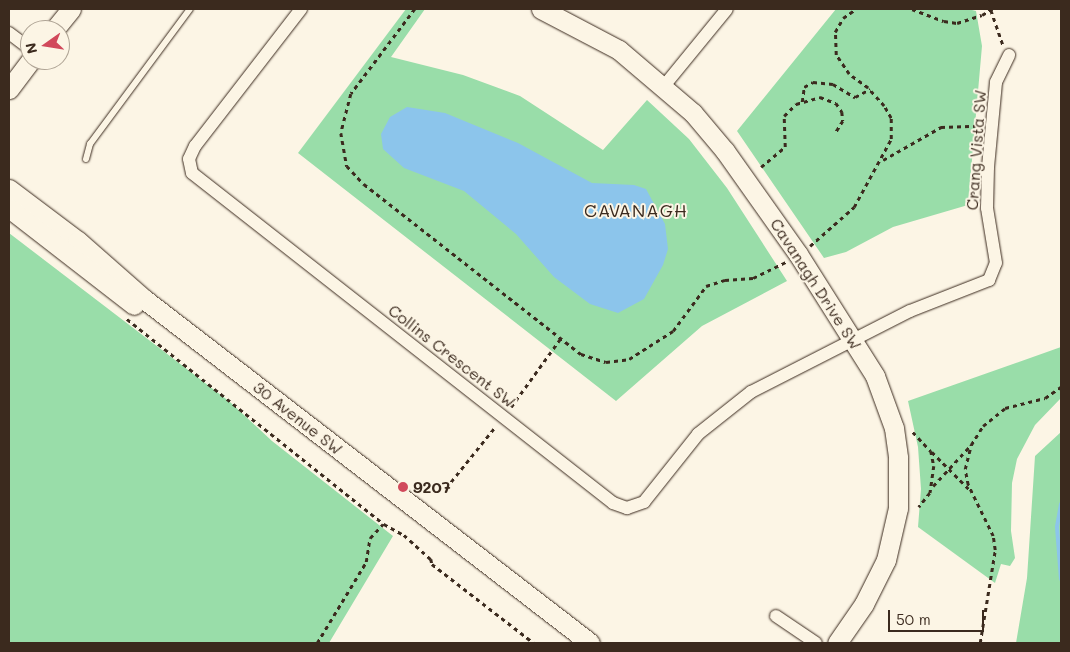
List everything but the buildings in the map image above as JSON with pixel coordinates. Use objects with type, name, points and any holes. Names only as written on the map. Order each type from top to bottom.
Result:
[{"type":"main road","points":[[62,20],[71,9]]},
{"type":"main road","name":"Cavanagh Drive SW","points":[[541,9],[611,46],[664,86],[693,113],[725,151],[854,340],[875,376],[894,428],[898,458],[898,508],[886,560],[864,604],[837,643]]},
{"type":"main road","points":[[9,89],[23,70]]},
{"type":"main road","name":"30 Avenue SW","points":[[9,188],[78,241],[144,298],[590,643]]},
{"type":"main road","name":"30 Avenue SW","points":[[9,208],[572,643]]},
{"type":"street","name":"Collins Crescent SW","points":[[301,9],[195,146],[189,159],[192,173],[613,503],[627,508],[639,506],[688,444],[723,411],[751,392],[854,340]]},
{"type":"street","points":[[664,86],[727,9]]},
{"type":"street","points":[[9,33],[20,41]]},
{"type":"street","name":"Crang Vista SW","points":[[854,340],[924,305],[984,283],[993,275],[996,263],[987,208],[988,167],[996,82],[1009,55]]},
{"type":"street","points":[[776,616],[816,643]]},
{"type":"lane","points":[[86,159],[90,144],[190,9]]},
{"type":"path","points":[[415,9],[351,94],[341,133],[346,166],[364,184],[560,339],[593,360],[606,362],[629,359],[673,331],[706,286],[725,280],[752,278],[789,260]]},
{"type":"path","points":[[809,247],[854,207],[882,161],[891,140],[892,124],[884,106],[870,89],[841,65],[833,45],[835,32],[843,18],[856,9]]},
{"type":"path","points":[[912,9],[944,21],[957,22],[991,9],[998,35],[1009,55]]},
{"type":"path","points":[[802,102],[804,87],[813,82],[833,84],[855,98],[870,89]]},
{"type":"path","points":[[761,167],[781,152],[786,143],[784,121],[786,111],[802,102],[820,97],[836,103],[842,112],[843,121],[834,134]]},
{"type":"path","points":[[882,161],[941,126],[977,126]]},
{"type":"path","points":[[123,316],[384,524],[404,536],[431,559],[432,564],[534,643]]},
{"type":"path","points":[[510,408],[560,339]]},
{"type":"path","points":[[918,507],[925,503],[932,487],[970,445],[983,426],[1005,408],[1045,398],[1061,387]]},
{"type":"path","points":[[446,488],[498,424]]},
{"type":"path","points":[[913,432],[970,490]]},
{"type":"path","points":[[970,445],[965,469],[970,490],[993,536],[995,550],[980,643]]},
{"type":"path","points":[[931,451],[934,466],[932,487]]},
{"type":"path","points":[[317,643],[366,562],[370,538],[384,524]]},
{"type":"green space","points":[[406,9],[425,9],[391,57],[463,75],[520,96],[603,150],[647,100],[689,139],[727,188],[787,281],[702,326],[616,401],[298,153]]},
{"type":"green space","points":[[836,9],[968,9],[976,11],[982,46],[968,205],[893,227],[846,252],[824,258],[737,131]]},
{"type":"green space","points":[[9,233],[230,402],[272,441],[393,536],[329,643],[9,643]]},
{"type":"green space","points":[[1061,347],[1061,398],[1035,425],[1017,459],[1012,483],[1011,531],[1015,558],[1010,566],[1001,564],[995,583],[918,527],[921,489],[918,447],[908,401]]},
{"type":"green space","points":[[1061,432],[1061,643],[1016,643],[1027,578],[1035,456]]},
{"type":"water","points":[[407,107],[445,113],[518,143],[592,183],[634,185],[646,189],[665,224],[668,249],[663,265],[644,299],[618,313],[590,304],[554,277],[516,234],[464,191],[404,168],[383,149],[381,134],[390,117]]},
{"type":"waterway","points":[[1061,504],[1057,527],[1061,579]]},
{"type":"place","name":"9207","points":[[403,487]]},
{"type":"district","name":"CAVANAGH","points":[[636,210]]}]
